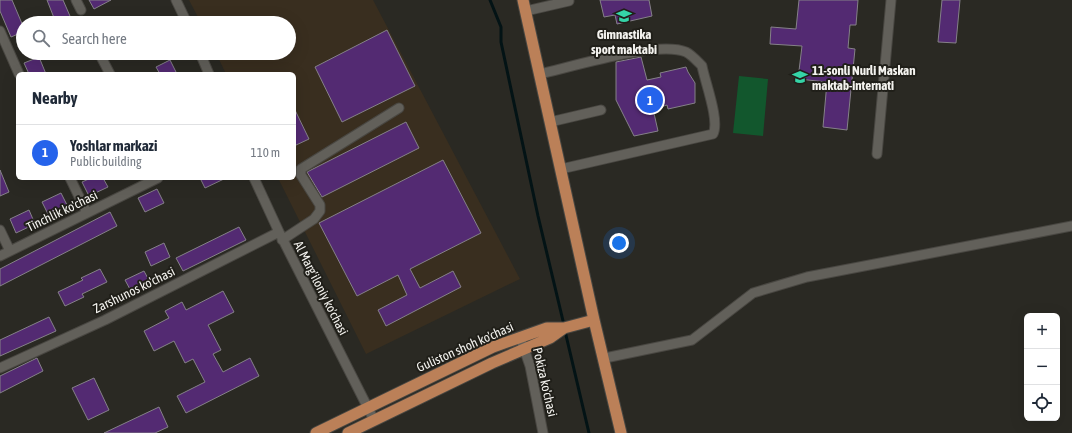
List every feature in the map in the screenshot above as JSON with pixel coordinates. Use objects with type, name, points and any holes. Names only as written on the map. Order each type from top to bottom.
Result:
[{"type":"main road","points":[[524,5],[561,169],[590,321],[605,358],[621,433]]},
{"type":"main road","points":[[564,328],[590,321]]},
{"type":"main road","name":"Guliston shoh ko'chasi","points":[[316,433],[493,347],[547,328],[564,328]]},
{"type":"main road","name":"Guliston shoh ko'chasi","points":[[348,433],[550,338],[564,328]]},
{"type":"street","points":[[76,0],[81,10]]},
{"type":"street","points":[[176,0],[184,16]]},
{"type":"street","points":[[877,154],[891,0]]},
{"type":"street","points":[[524,5],[569,1]]},
{"type":"street","points":[[0,31],[19,72]]},
{"type":"street","points":[[540,74],[643,50],[663,48],[685,52],[697,60],[702,66],[715,119],[716,130],[713,134],[561,169]]},
{"type":"street","points":[[103,60],[109,72]]},
{"type":"street","points":[[203,60],[208,72]]},
{"type":"street","name":"Zarshunos ko'chasi","points":[[0,368],[105,320],[314,219],[320,211],[320,205],[301,175],[301,169],[399,108]]},
{"type":"street","points":[[550,122],[601,110]]},
{"type":"street","points":[[71,180],[87,213]]},
{"type":"street","name":"Tinchlik ko'chasi","points":[[0,256],[154,180]]},
{"type":"street","name":"Al Marg'iloniy ko'chasi","points":[[255,180],[281,236],[374,420]]},
{"type":"street","points":[[605,358],[692,340],[753,292],[800,279],[1072,226]]},
{"type":"street","points":[[0,230],[10,251]]},
{"type":"street","name":"Pokiza ko'chasi","points":[[520,337],[530,366],[543,433]]},
{"type":"shaded area","points":[[189,0],[373,0],[520,279],[366,354],[279,180],[296,180],[296,72],[225,72],[219,60],[296,60],[296,16],[197,16]]},
{"type":"green space","points":[[739,76],[768,79],[763,136],[733,133]]},
{"type":"building","points":[[0,0],[12,0],[19,16],[16,16],[16,35],[11,37],[0,11]]},
{"type":"building","points":[[47,0],[63,0],[70,16],[53,16]]},
{"type":"building","points":[[89,0],[111,0],[94,9]]},
{"type":"building","points":[[600,0],[649,0],[652,16],[617,24],[615,15],[604,17]]},
{"type":"building","points":[[799,0],[858,0],[856,25],[850,25],[848,48],[855,49],[847,130],[823,127],[827,82],[798,79],[802,46],[770,44],[771,27],[796,29]]},
{"type":"building","points":[[942,0],[960,0],[956,43],[938,42]]},
{"type":"building","points":[[387,30],[415,86],[342,122],[315,67]]},
{"type":"building","points":[[641,57],[647,80],[661,77],[660,73],[686,67],[695,83],[695,103],[668,109],[667,105],[653,109],[658,131],[634,136],[616,100],[616,62]]},
{"type":"building","points":[[32,60],[40,60],[45,72],[28,72],[24,63]]},
{"type":"building","points":[[170,60],[176,72],[159,72],[156,67]]},
{"type":"building","points":[[296,112],[309,139],[296,145]]},
{"type":"building","points":[[406,122],[419,148],[322,197],[307,172]]},
{"type":"building","points":[[443,160],[481,233],[410,269],[420,288],[453,271],[461,287],[386,326],[378,310],[407,295],[398,275],[357,296],[319,223]]},
{"type":"building","points":[[0,170],[9,192],[0,196]]},
{"type":"building","points":[[86,180],[104,180],[108,187],[89,196],[82,182]]},
{"type":"building","points":[[201,180],[222,180],[205,188]]},
{"type":"building","points":[[157,189],[164,203],[145,212],[138,198]]},
{"type":"building","points":[[61,193],[68,207],[49,216],[42,202]]},
{"type":"building","points":[[29,210],[35,224],[16,233],[10,219]]},
{"type":"building","points":[[110,212],[117,226],[0,286],[0,269]]},
{"type":"building","points":[[239,227],[246,240],[183,271],[176,258]]},
{"type":"building","points":[[164,243],[170,257],[151,266],[145,252]]},
{"type":"building","points":[[100,269],[107,282],[82,294],[84,297],[65,306],[58,292],[83,280],[81,278]]},
{"type":"building","points":[[144,271],[151,284],[132,293],[125,280]]},
{"type":"building","points":[[223,291],[234,312],[208,325],[221,350],[213,354],[223,372],[250,358],[259,376],[186,413],[177,396],[205,382],[193,359],[185,363],[174,341],[154,351],[144,331],[169,318],[165,311],[182,302],[186,310]]},
{"type":"building","points":[[49,317],[56,331],[0,356],[0,340]]},
{"type":"building","points":[[37,358],[43,371],[0,393],[0,376]]},
{"type":"building","points":[[94,378],[109,410],[88,420],[72,388]]},
{"type":"building","points":[[159,407],[168,427],[155,433],[104,433]]},
{"type":"waterway","points":[[490,0],[501,27],[501,42],[538,216],[564,325]]},
{"type":"waterway","points":[[565,331],[589,433]]},
{"type":"place","name":"Gimnastika sport maktabi","points":[[624,16]]},
{"type":"place","name":"11-sonli Nurli Maskan maktab-internati","points":[[800,77]]},
{"type":"place","name":"Yoshlar markazi","points":[[650,100]]}]
